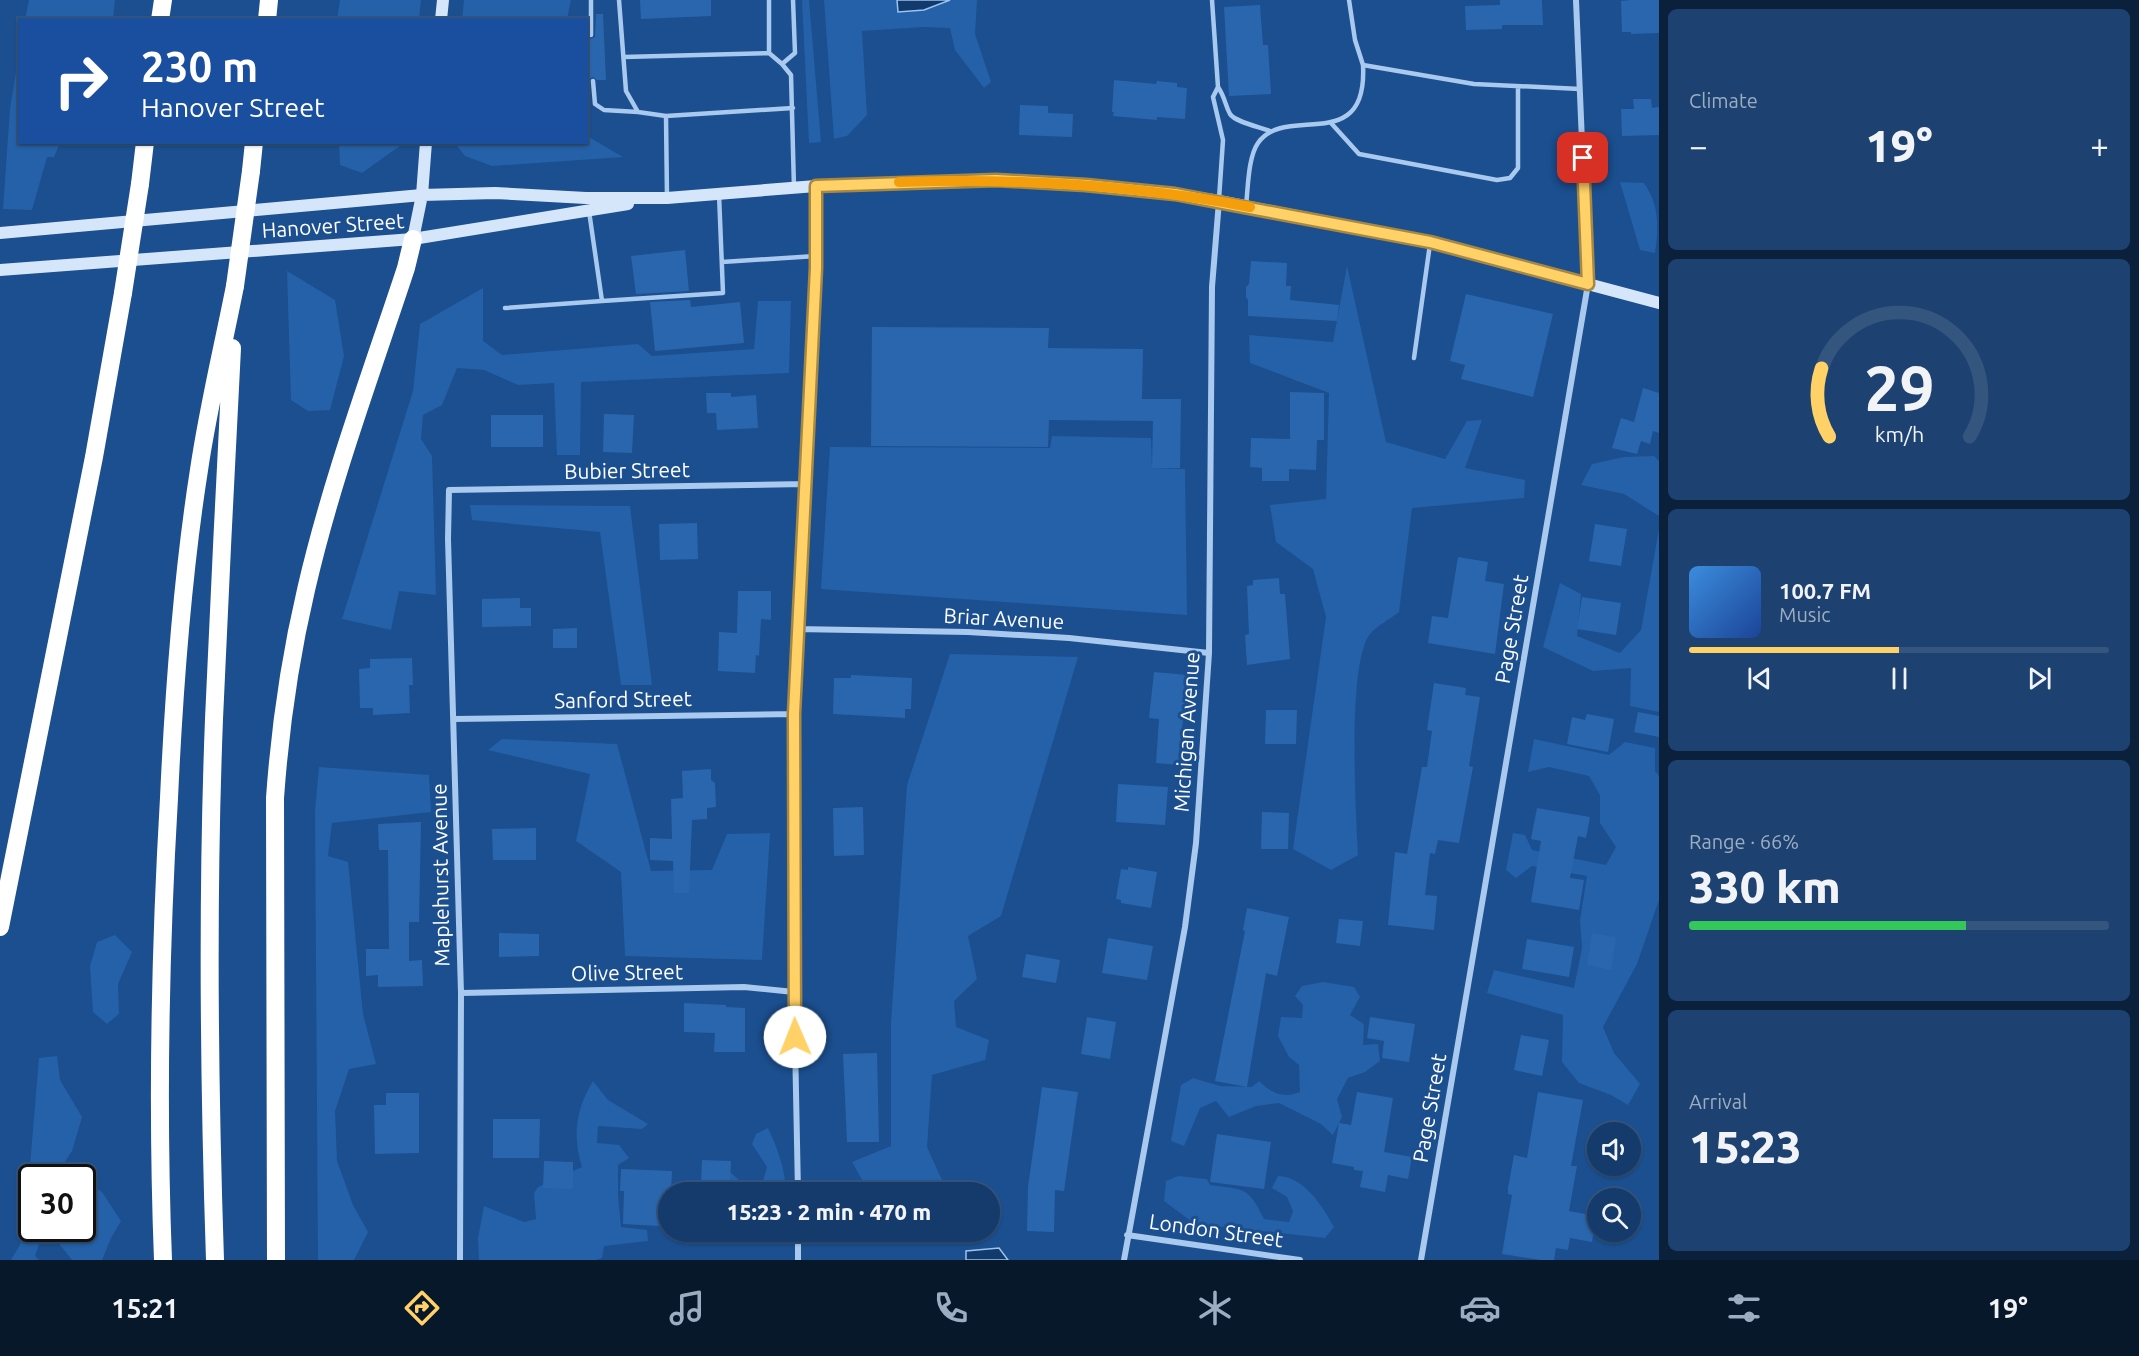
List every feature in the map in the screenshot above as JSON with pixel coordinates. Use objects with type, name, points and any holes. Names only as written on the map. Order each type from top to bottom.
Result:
[{"type":"highway","points":[[160,18],[163,0]]},
{"type":"highway","points":[[267,18],[269,0]]},
{"type":"highway","points":[[0,927],[91,469],[123,293],[145,144]]},
{"type":"highway","points":[[164,1260],[161,1203],[161,1010],[172,723],[183,600],[199,470],[235,286],[254,144]]},
{"type":"highway","points":[[276,1260],[275,808],[279,738],[305,592],[320,533],[406,268],[412,239]]},
{"type":"highway","points":[[215,1260],[211,1162],[209,955],[213,743],[235,286]]},
{"type":"main road","points":[[441,18],[443,0]]},
{"type":"main road","points":[[412,239],[422,195],[426,144]]},
{"type":"main road","name":"Hanover Street","points":[[0,270],[412,239],[587,204],[816,186],[996,180],[1086,185],[1175,194],[1246,206],[1430,242],[1659,303]]},
{"type":"main road","name":"Hanover Street","points":[[0,234],[422,195],[495,193],[587,204]]},
{"type":"street","name":"Page Street","points":[[1421,1260],[1588,284],[1576,0]]},
{"type":"street","points":[[798,1182],[794,992],[794,714],[796,629],[816,256],[816,186]]},
{"type":"street","name":"Michigan Avenue","points":[[1124,1260],[1185,927],[1196,843],[1209,653],[1212,287],[1219,201]]},
{"type":"street","name":"Bubier Street","points":[[449,490],[805,484]]},
{"type":"street","name":"Maplehurst Avenue","points":[[449,490],[448,539],[461,993],[460,1260]]},
{"type":"street","name":"Briar Avenue","points":[[796,629],[980,633],[1069,638],[1209,653]]},
{"type":"street","name":"Sanford Street","points":[[454,719],[794,714]]},
{"type":"street","name":"Olive Street","points":[[461,993],[744,987],[794,992]]},
{"type":"street","name":"London Street","points":[[1127,1235],[1300,1260]]},
{"type":"street","points":[[798,1242],[798,1260]]},
{"type":"lane","points":[[591,0],[591,35]]},
{"type":"lane","points":[[619,0],[626,91],[638,112]]},
{"type":"lane","points":[[769,0],[770,53]]},
{"type":"lane","points":[[782,64],[795,53],[793,0]]},
{"type":"lane","points":[[1212,0],[1218,87],[1231,115],[1238,122],[1250,123],[1270,131],[1331,123],[1346,116],[1356,107],[1364,83],[1363,65],[1355,40],[1349,0]]},
{"type":"lane","points":[[624,57],[770,53],[790,75],[793,108],[794,188]]},
{"type":"lane","points":[[1363,65],[1474,84],[1580,89]]},
{"type":"lane","points":[[593,81],[595,104],[604,110],[666,116],[793,108]]},
{"type":"lane","points":[[1218,87],[1213,97],[1223,140],[1219,201]]},
{"type":"lane","points":[[1331,123],[1359,154],[1497,180],[1510,178],[1518,168],[1518,87]]},
{"type":"lane","points":[[666,116],[667,198]]},
{"type":"lane","points":[[1246,206],[1253,154],[1258,142],[1270,131]]},
{"type":"lane","points":[[506,308],[723,293],[719,194]]},
{"type":"lane","points":[[587,204],[602,301]]},
{"type":"lane","points":[[1414,358],[1430,242]]},
{"type":"lane","points":[[722,262],[816,256]]},
{"type":"shaded area","points":[[29,0],[115,0],[113,18],[25,18]]},
{"type":"shaded area","points":[[340,0],[421,0],[419,18],[337,18]]},
{"type":"shaded area","points":[[464,0],[571,0],[567,18],[462,18]]},
{"type":"shaded area","points":[[802,0],[809,0],[821,142],[809,143]]},
{"type":"shaded area","points":[[824,0],[897,0],[898,12],[924,10],[950,0],[977,0],[975,34],[991,82],[984,88],[955,50],[950,28],[924,27],[862,31],[867,115],[847,136],[834,139]]},
{"type":"shaded area","points":[[897,0],[950,0],[924,10],[898,12]]},
{"type":"shaded area","points":[[18,59],[18,144],[60,144],[54,157],[47,157],[32,210],[3,209],[10,109]]},
{"type":"shaded area","points":[[588,137],[623,157],[492,166],[465,156],[456,144],[588,144]]},
{"type":"shaded area","points":[[339,144],[403,144],[362,173],[340,165]]},
{"type":"shaded area","points":[[1620,182],[1644,183],[1653,199],[1657,216],[1655,253],[1640,250]]},
{"type":"shaded area","points":[[1347,266],[1386,442],[1445,459],[1467,421],[1482,420],[1465,468],[1525,480],[1524,498],[1412,508],[1399,612],[1370,634],[1363,650],[1358,675],[1355,740],[1358,855],[1331,870],[1293,849],[1326,617],[1313,569],[1276,542],[1270,505],[1326,499],[1329,393],[1250,363],[1249,335],[1333,342]]},
{"type":"shaded area","points":[[287,271],[335,300],[344,356],[330,410],[308,411],[291,400]]},
{"type":"shaded area","points":[[483,288],[483,341],[502,355],[638,344],[652,356],[754,349],[758,301],[791,301],[789,373],[581,382],[580,455],[557,455],[554,383],[518,385],[484,370],[457,368],[442,405],[423,415],[421,439],[432,456],[436,595],[399,591],[391,630],[342,619],[413,391],[420,324]]},
{"type":"shaded area","points":[[1052,436],[1151,438],[1152,468],[1185,469],[1187,615],[821,589],[830,447],[1050,448]]},
{"type":"shaded area","points":[[1654,456],[1659,461],[1659,516],[1624,494],[1581,485],[1592,464],[1624,457]]},
{"type":"shaded area","points":[[470,505],[630,506],[652,685],[621,685],[600,532],[472,520]]},
{"type":"shaded area","points":[[1659,529],[1659,712],[1630,706],[1631,668],[1593,671],[1543,647],[1560,583],[1581,594],[1577,636],[1620,653],[1641,630]]},
{"type":"shaded area","points":[[950,654],[1078,657],[1001,916],[968,936],[977,979],[954,1001],[956,1027],[989,1040],[985,1060],[932,1075],[927,1147],[943,1182],[863,1182],[852,1162],[891,1146],[891,1023],[907,785]]},
{"type":"shaded area","points":[[502,739],[617,744],[651,871],[712,870],[727,834],[770,833],[762,960],[625,956],[621,872],[576,841],[590,774],[488,750]]},
{"type":"shaded area","points":[[1534,739],[1609,755],[1625,742],[1655,748],[1655,771],[1659,776],[1659,900],[1637,964],[1603,1027],[1614,1053],[1640,1084],[1628,1105],[1611,1095],[1579,1083],[1562,1062],[1563,1015],[1487,993],[1494,970],[1574,988],[1582,948],[1580,920],[1587,876],[1532,866],[1516,878],[1506,870],[1513,833],[1525,835],[1532,850],[1606,865],[1616,847],[1600,823],[1600,795],[1589,776],[1549,767],[1528,772]]},
{"type":"shaded area","points":[[319,767],[429,775],[431,812],[332,823],[328,856],[348,862],[363,1014],[376,1064],[349,1069],[335,1111],[337,1161],[353,1205],[368,1232],[354,1260],[318,1260],[315,811]]},
{"type":"shaded area","points":[[115,935],[132,952],[118,984],[119,1014],[107,1024],[93,1012],[90,966],[97,942]]},
{"type":"shaded area","points":[[1323,982],[1354,987],[1360,997],[1350,1015],[1364,1024],[1363,1045],[1378,1044],[1380,1061],[1365,1072],[1348,1078],[1337,1099],[1342,1117],[1333,1135],[1321,1124],[1279,1103],[1256,1106],[1229,1117],[1216,1101],[1200,1108],[1184,1146],[1171,1141],[1181,1085],[1193,1078],[1220,1086],[1252,1087],[1259,1081],[1278,1094],[1288,1095],[1300,1092],[1299,1065],[1289,1057],[1278,1036],[1281,1017],[1302,1018],[1303,1005],[1295,996],[1302,986]]},
{"type":"shaded area","points":[[57,1056],[60,1080],[82,1117],[72,1151],[63,1164],[30,1164],[39,1058]]},
{"type":"shaded area","points":[[593,1081],[608,1100],[648,1124],[642,1129],[598,1126],[597,1143],[619,1145],[629,1158],[618,1165],[621,1227],[647,1230],[648,1241],[604,1246],[602,1258],[596,1260],[479,1260],[478,1238],[484,1206],[524,1222],[536,1219],[534,1193],[538,1187],[582,1167],[577,1144],[577,1122],[587,1091]]},
{"type":"shaded area","points":[[768,1128],[780,1159],[785,1182],[758,1182],[763,1181],[767,1167],[752,1144],[756,1134]]},
{"type":"shaded area","points":[[724,1167],[742,1182],[709,1182],[712,1175]]},
{"type":"shaded area","points":[[1178,1176],[1207,1179],[1210,1185],[1238,1189],[1254,1200],[1264,1219],[1289,1222],[1293,1211],[1287,1197],[1272,1188],[1278,1176],[1288,1178],[1296,1181],[1312,1194],[1334,1227],[1325,1238],[1195,1224],[1164,1201],[1166,1181]]},
{"type":"shaded area","points":[[96,1188],[102,1192],[121,1221],[102,1260],[72,1260],[58,1242],[96,1242]]},
{"type":"shaded area","points":[[20,1242],[40,1242],[35,1256],[39,1260],[11,1260]]},
{"type":"shaded area","points":[[999,1248],[1008,1260],[966,1260],[966,1251]]},
{"type":"building","points":[[640,0],[711,0],[711,16],[641,19]]},
{"type":"building","points":[[1500,0],[1542,0],[1543,25],[1502,25],[1502,29],[1466,30],[1465,6],[1500,5]]},
{"type":"building","points":[[1659,0],[1659,33],[1622,32],[1621,1]]},
{"type":"building","points":[[1260,5],[1263,45],[1268,45],[1271,94],[1229,96],[1224,7]]},
{"type":"building","points":[[596,14],[603,14],[606,80],[597,80],[593,77],[588,80],[588,37],[590,39],[595,37]]},
{"type":"building","points":[[1114,80],[1156,84],[1157,81],[1177,83],[1177,87],[1187,88],[1185,119],[1157,117],[1157,120],[1113,116]]},
{"type":"building","points":[[1633,99],[1651,99],[1652,108],[1659,107],[1659,135],[1622,136],[1621,109],[1634,109]]},
{"type":"building","points":[[1020,105],[1048,106],[1048,113],[1073,114],[1072,137],[1019,135]]},
{"type":"building","points":[[685,250],[689,291],[636,294],[631,256]]},
{"type":"building","points":[[1251,261],[1287,263],[1286,286],[1291,286],[1290,300],[1339,305],[1337,321],[1248,316],[1246,287],[1249,284]]},
{"type":"building","points":[[1466,294],[1553,314],[1533,397],[1461,379],[1465,365],[1450,361]]},
{"type":"building","points":[[690,300],[691,307],[740,302],[744,343],[655,351],[650,302]]},
{"type":"building","points":[[872,327],[1049,328],[1048,348],[1143,349],[1142,399],[1181,399],[1180,468],[1152,468],[1153,421],[1049,420],[1048,447],[871,446]]},
{"type":"building","points":[[1643,388],[1659,393],[1659,433],[1653,431],[1650,444],[1641,441],[1637,454],[1612,448],[1621,418],[1634,422]]},
{"type":"building","points":[[1290,392],[1324,393],[1324,440],[1317,440],[1316,470],[1289,469],[1289,481],[1262,481],[1262,468],[1250,467],[1251,438],[1290,439]]},
{"type":"building","points":[[706,393],[731,393],[731,397],[756,395],[758,428],[717,430],[716,413],[707,413]]},
{"type":"building","points":[[604,414],[634,415],[632,453],[603,452]]},
{"type":"building","points":[[491,415],[543,415],[543,447],[491,447]]},
{"type":"building","points":[[697,523],[698,559],[660,560],[659,524]]},
{"type":"building","points":[[1595,524],[1627,529],[1621,566],[1589,561]]},
{"type":"building","points":[[1458,557],[1488,562],[1485,581],[1504,584],[1495,654],[1428,643],[1432,616],[1448,618]]},
{"type":"building","points":[[1279,578],[1280,594],[1285,594],[1290,659],[1247,665],[1245,635],[1249,634],[1247,586],[1253,585],[1253,580]]},
{"type":"building","points":[[738,591],[771,591],[771,620],[761,619],[759,656],[756,655],[755,673],[718,671],[719,632],[737,633]]},
{"type":"building","points":[[1582,597],[1621,603],[1616,635],[1577,629]]},
{"type":"building","points":[[520,598],[520,608],[531,608],[531,626],[482,627],[482,599]]},
{"type":"building","points":[[577,628],[577,648],[553,648],[553,629]]},
{"type":"building","points":[[412,658],[413,685],[409,685],[410,713],[373,715],[373,708],[360,708],[359,669],[370,668],[370,659]]},
{"type":"building","points":[[1154,672],[1188,675],[1178,765],[1156,763],[1159,719],[1149,718]]},
{"type":"building","points":[[851,675],[912,678],[911,709],[905,709],[905,718],[833,714],[834,678],[851,678]]},
{"type":"building","points":[[1434,683],[1466,688],[1465,695],[1480,697],[1469,766],[1473,767],[1459,843],[1438,840],[1435,854],[1430,853],[1425,895],[1437,896],[1434,930],[1388,925],[1395,852],[1407,854],[1422,767],[1427,767],[1432,731],[1427,730]]},
{"type":"building","points":[[1266,710],[1297,710],[1296,744],[1265,744]]},
{"type":"building","points":[[1638,712],[1659,716],[1659,737],[1634,732]]},
{"type":"building","points":[[1587,714],[1614,719],[1608,752],[1567,744],[1572,717],[1585,720]]},
{"type":"building","points":[[711,769],[711,780],[715,783],[716,807],[707,808],[707,819],[692,820],[689,893],[674,893],[673,861],[650,860],[650,838],[672,839],[671,799],[683,798],[682,771]]},
{"type":"building","points":[[1118,784],[1168,787],[1165,825],[1116,822]]},
{"type":"building","points":[[863,807],[864,855],[834,856],[833,808]]},
{"type":"building","points":[[1537,808],[1590,817],[1586,838],[1578,836],[1570,878],[1584,880],[1579,910],[1531,902],[1541,841],[1531,839]]},
{"type":"building","points":[[1262,812],[1289,813],[1288,849],[1261,849]]},
{"type":"building","points":[[421,822],[419,922],[409,922],[409,961],[422,960],[423,986],[378,987],[378,975],[366,976],[366,949],[389,949],[388,850],[379,850],[378,824]]},
{"type":"building","points":[[536,828],[536,860],[493,860],[492,829]]},
{"type":"building","points":[[1128,867],[1157,872],[1151,908],[1121,903],[1121,900],[1116,899],[1121,869],[1128,870]]},
{"type":"building","points":[[1247,908],[1289,917],[1277,976],[1266,973],[1247,1087],[1215,1081],[1245,931],[1243,930]]},
{"type":"building","points":[[1339,919],[1363,921],[1360,946],[1336,943]]},
{"type":"building","points":[[499,933],[539,934],[539,956],[499,957]]},
{"type":"building","points":[[1592,933],[1616,937],[1611,970],[1587,965]]},
{"type":"building","points":[[1108,938],[1153,946],[1147,980],[1102,973]]},
{"type":"building","points":[[1527,939],[1574,947],[1569,977],[1522,969]]},
{"type":"building","points":[[1026,954],[1060,960],[1056,983],[1022,977]]},
{"type":"building","points":[[684,1003],[745,1008],[745,1052],[714,1052],[715,1033],[684,1032]]},
{"type":"building","points":[[1087,1017],[1116,1022],[1110,1059],[1081,1054]]},
{"type":"building","points":[[1370,1017],[1415,1024],[1409,1062],[1382,1058],[1384,1041],[1367,1038]]},
{"type":"building","points":[[1521,1035],[1549,1040],[1542,1076],[1514,1070]]},
{"type":"building","points":[[877,1053],[879,1142],[847,1142],[843,1054]]},
{"type":"building","points":[[1042,1087],[1078,1092],[1064,1191],[1055,1190],[1054,1232],[1027,1231],[1028,1187]]},
{"type":"building","points":[[1357,1092],[1393,1098],[1384,1152],[1412,1157],[1408,1179],[1388,1175],[1385,1192],[1360,1187],[1363,1171],[1332,1163],[1339,1123],[1351,1125]]},
{"type":"building","points":[[1538,1092],[1583,1100],[1571,1166],[1577,1166],[1569,1211],[1587,1214],[1587,1241],[1570,1238],[1568,1250],[1556,1248],[1554,1260],[1502,1254],[1512,1195],[1508,1194],[1508,1188],[1514,1155],[1527,1158]]},
{"type":"building","points":[[386,1093],[419,1093],[419,1153],[375,1154],[374,1105],[386,1105]]},
{"type":"building","points":[[493,1119],[540,1119],[539,1158],[493,1158]]},
{"type":"building","points":[[1217,1134],[1271,1142],[1264,1189],[1210,1182]]},
{"type":"building","points":[[702,1160],[731,1161],[730,1182],[701,1182]]},
{"type":"building","points":[[544,1161],[573,1162],[573,1189],[543,1188]]},
{"type":"building","points":[[621,1169],[672,1171],[671,1182],[658,1182],[658,1226],[623,1224],[624,1191],[620,1191]]},
{"type":"slow traffic","points":[[899,182],[996,180],[1086,185],[1175,194],[1250,207]]},
{"type":"route","points":[[795,1037],[796,629],[816,268],[816,186],[996,180],[1086,185],[1175,194],[1430,242],[1588,284],[1583,158]]}]
